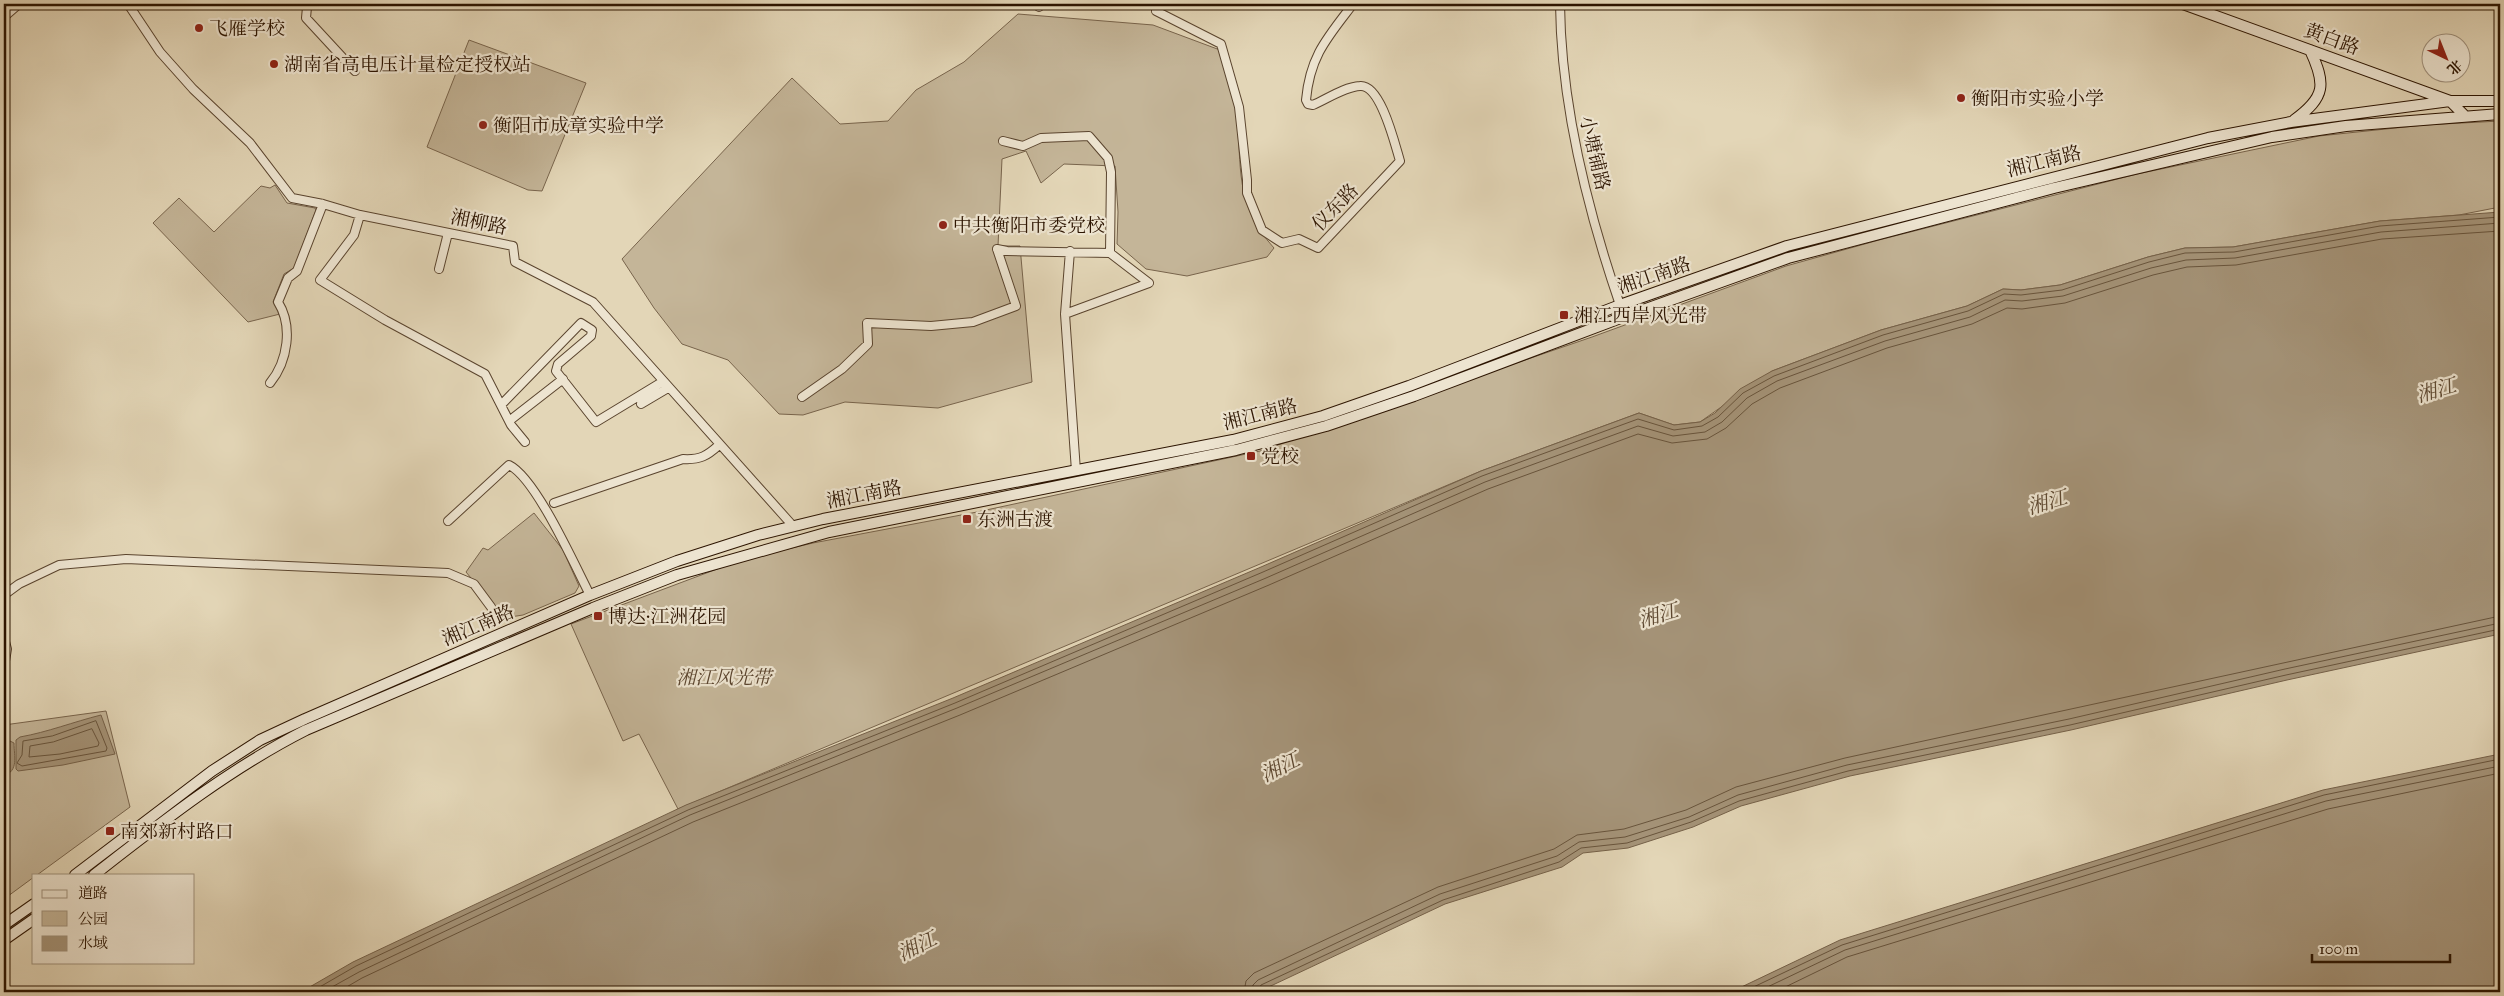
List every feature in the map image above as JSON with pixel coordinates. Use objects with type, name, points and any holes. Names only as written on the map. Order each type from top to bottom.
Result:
[{"type":"main road","name":"黄白路","points":[[2182,4],[2450,101],[2465,116]]},
{"type":"main road","points":[[2291,122],[2312,107],[2322,88],[2320,72],[2310,50]]},
{"type":"main road","name":"湘江南路","points":[[76,874],[180,793],[260,740],[590,595],[677,561],[793,526],[1233,440],[1323,416],[1409,386],[1620,305],[1787,246],[2208,138],[2291,122],[2450,101],[2500,101]]},
{"type":"main road","name":"湘江南路","points":[[95,874],[188,802],[267,750],[306,730],[584,612],[677,575],[764,548],[829,532],[1236,450],[1326,426],[1788,258],[2054,188],[2272,137],[2346,126],[2500,114]]},
{"type":"main road","points":[[4,925],[32,905]]},
{"type":"main road","points":[[4,940],[32,920]]},
{"type":"street","points":[[4,18],[19,4]]},
{"type":"street","name":"湘柳路","points":[[128,4],[160,52],[193,88],[250,144],[292,198],[323,204],[360,215],[513,246],[515,262],[593,302],[665,385],[793,526]]},
{"type":"street","points":[[304,4],[307,7],[306,18],[355,71]]},
{"type":"street","name":"仪东路","points":[[1156,11],[1221,44],[1239,107],[1247,193],[1262,230],[1282,243],[1299,239],[1318,248],[1400,162],[1379,100],[1371,89],[1362,85],[1351,88],[1313,105],[1308,104],[1306,100],[1308,76],[1322,44],[1353,4]]},
{"type":"street","name":"小塘铺路","points":[[1560,4],[1560,44],[1569,114],[1604,257],[1620,305]]},
{"type":"street","points":[[1003,141],[1023,146],[1041,138],[1089,136],[1108,158],[1111,172],[1110,253]]},
{"type":"street","points":[[270,383],[279,372],[285,350],[285,314],[278,302],[288,278],[297,271],[323,204]]},
{"type":"street","points":[[360,215],[354,235],[320,280],[385,320],[485,374],[509,421],[525,442]]},
{"type":"street","points":[[439,269],[448,233]]},
{"type":"street","points":[[802,397],[842,369],[868,344],[867,323],[931,326],[973,322],[1016,306],[997,249],[1007,251],[1110,253],[1149,282],[1065,314]]},
{"type":"street","points":[[1070,251],[1065,314],[1076,471]]},
{"type":"street","points":[[501,405],[583,323],[592,333],[558,364],[556,371],[596,422],[665,385]]},
{"type":"street","points":[[509,421],[563,379]]},
{"type":"street","points":[[641,404],[648,395]]},
{"type":"street","points":[[554,503],[683,459],[695,460],[707,456],[720,445]]},
{"type":"street","points":[[448,521],[509,465],[517,469],[536,495],[590,595]]},
{"type":"street","points":[[4,595],[19,584],[59,566],[126,559],[448,573],[474,584],[491,607]]},
{"type":"street","points":[[4,638],[7,650],[4,667]]},
{"type":"green space","name":"中共衡阳市委党校","points":[[1018,14],[1153,25],[1220,50],[1235,104],[1240,168],[1246,200],[1261,232],[1274,248],[1267,257],[1187,276],[1146,269],[1117,244],[1118,212],[1115,166],[1064,164],[1041,183],[1026,151],[1002,159],[998,246],[1020,246],[1032,382],[938,408],[845,402],[803,415],[779,414],[728,360],[682,344],[654,308],[622,259],[792,78],[840,124],[888,121],[916,90],[964,62]]},
{"type":"green space","points":[[469,40],[586,83],[542,191],[528,190],[427,147]]},
{"type":"green space","name":"湘江风光带","points":[[2500,121],[2500,207],[2459,215],[2380,221],[2233,247],[2185,248],[2148,257],[2060,285],[2021,290],[2003,289],[1967,306],[1881,330],[1772,371],[1700,422],[1674,425],[1639,413],[1481,471],[678,809],[639,734],[623,741],[571,624],[741,560],[813,543],[977,512],[1260,451],[1592,337],[1786,266],[1879,240],[2137,174],[2319,136],[2424,125]]},
{"type":"green space","points":[[275,185],[287,203],[315,208],[316,210],[294,268],[284,274],[273,302],[280,314],[248,322],[153,223],[179,198],[214,232],[261,186],[270,188]]},
{"type":"green space","points":[[534,513],[563,550],[579,586],[575,593],[523,615],[504,618],[466,572],[483,548],[488,550]]},
{"type":"green space","points":[[106,711],[130,807],[38,874],[32,874],[32,878],[4,899],[4,725]]},
{"type":"water","name":"湘江","points":[[2500,212],[2500,634],[2287,680],[2071,730],[1850,776],[1741,806],[1693,827],[1628,848],[1583,853],[1562,867],[1445,904],[1258,992],[301,992],[353,962],[686,805],[953,698],[1481,471],[1639,413],[1674,425],[1700,422],[1715,413],[1740,389],[1772,371],[1881,330],[1967,306],[2003,289],[2021,290],[2060,285],[2148,257],[2185,248],[2233,247],[2380,221]]},
{"type":"water","points":[[101,715],[115,754],[63,765],[18,771],[16,769],[16,740],[20,737]]},
{"type":"water","points":[[4,738],[14,743],[15,758],[14,767],[4,776]]},
{"type":"water","points":[[2500,754],[2500,992],[1731,992],[1840,940],[2323,790]]},
{"type":"place","name":"飞雁学校","points":[[199,28]]},
{"type":"place","name":"湖南省高电压计量检定授权站","points":[[274,64]]},
{"type":"place","name":"衡阳市实验小学","points":[[1961,98]]},
{"type":"place","name":"衡阳市成章实验中学","points":[[483,125]]},
{"type":"place","name":"中共衡阳市委党校","points":[[943,225]]},
{"type":"place","name":"湘江西岸风光带","points":[[1564,315]]},
{"type":"place","name":"党校","points":[[1251,456]]},
{"type":"place","name":"东洲古渡","points":[[967,519]]},
{"type":"place","name":"博达·江洲花园","points":[[598,616]]},
{"type":"place","name":"南郊新村路口","points":[[110,831]]}]
